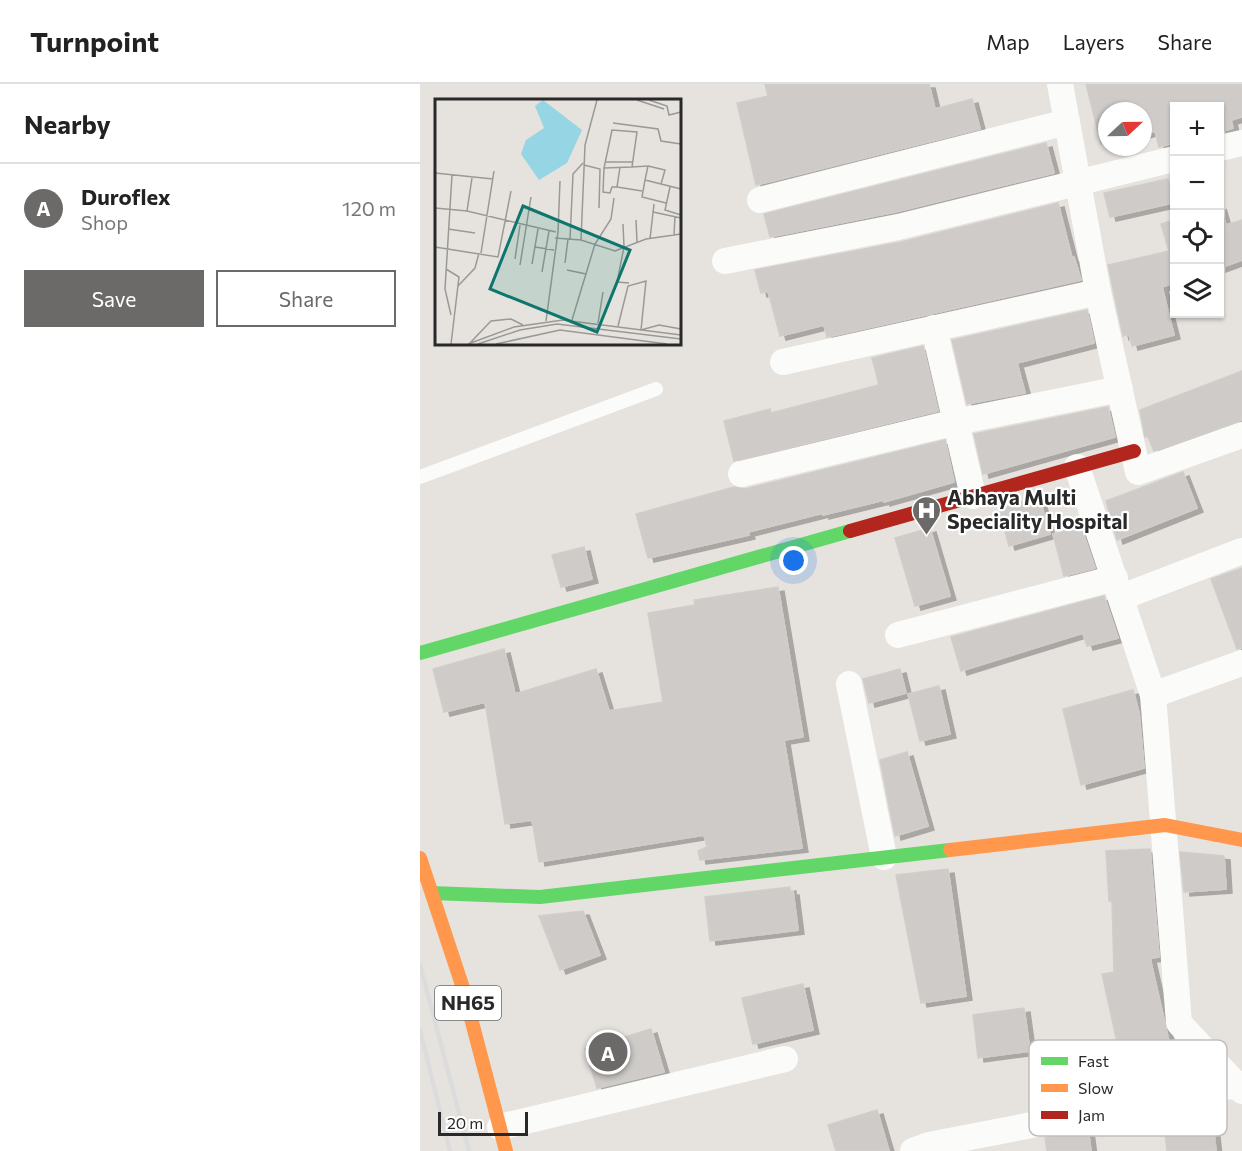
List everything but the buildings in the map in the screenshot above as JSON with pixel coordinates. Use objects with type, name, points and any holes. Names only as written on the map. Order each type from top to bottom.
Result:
[{"type":"main road","points":[[420,653],[1134,451]]},
{"type":"main road","points":[[432,893],[540,897],[1165,825],[1242,840]]},
{"type":"main road","name":"NH65","points":[[420,858],[463,988],[503,1139]]},
{"type":"street","points":[[1060,84],[1098,292],[1138,472],[1242,435]]},
{"type":"street","points":[[760,200],[1067,122]]},
{"type":"street","points":[[1224,147],[1242,143]]},
{"type":"street","points":[[725,261],[898,227],[1170,160]]},
{"type":"street","points":[[783,362],[1098,292]]},
{"type":"street","points":[[934,328],[973,496]]},
{"type":"street","points":[[741,474],[956,422],[1120,389]]},
{"type":"street","points":[[1077,467],[1119,587],[1153,695],[1179,1023],[1195,1040]]},
{"type":"street","points":[[898,635],[1119,587],[1242,551]]},
{"type":"street","points":[[1153,695],[1242,663]]},
{"type":"street","points":[[849,684],[884,857]]},
{"type":"street","points":[[503,1139],[785,1059]]},
{"type":"street","points":[[1227,1073],[1241,1087]]},
{"type":"street","points":[[913,1151],[929,1145],[1029,1126]]},
{"type":"lane","points":[[420,477],[656,389]]},
{"type":"railway","points":[[420,965],[469,1151]]},
{"type":"railway","points":[[420,1030],[450,1151]]},
{"type":"traffic: fast","points":[[420,653],[850,531]]},
{"type":"traffic: fast","points":[[432,893],[540,897],[950,850]]},
{"type":"traffic: slow","points":[[950,850],[1165,825],[1242,840]]},
{"type":"traffic: slow","points":[[420,858],[463,988],[506,1151]]},
{"type":"traffic: jam","points":[[850,531],[1134,451]]},
{"type":"place","name":"Abhaya Multi Speciality Hospital","points":[[926,536]]},
{"type":"place","name":"Duroflex","points":[[608,1052]]}]
